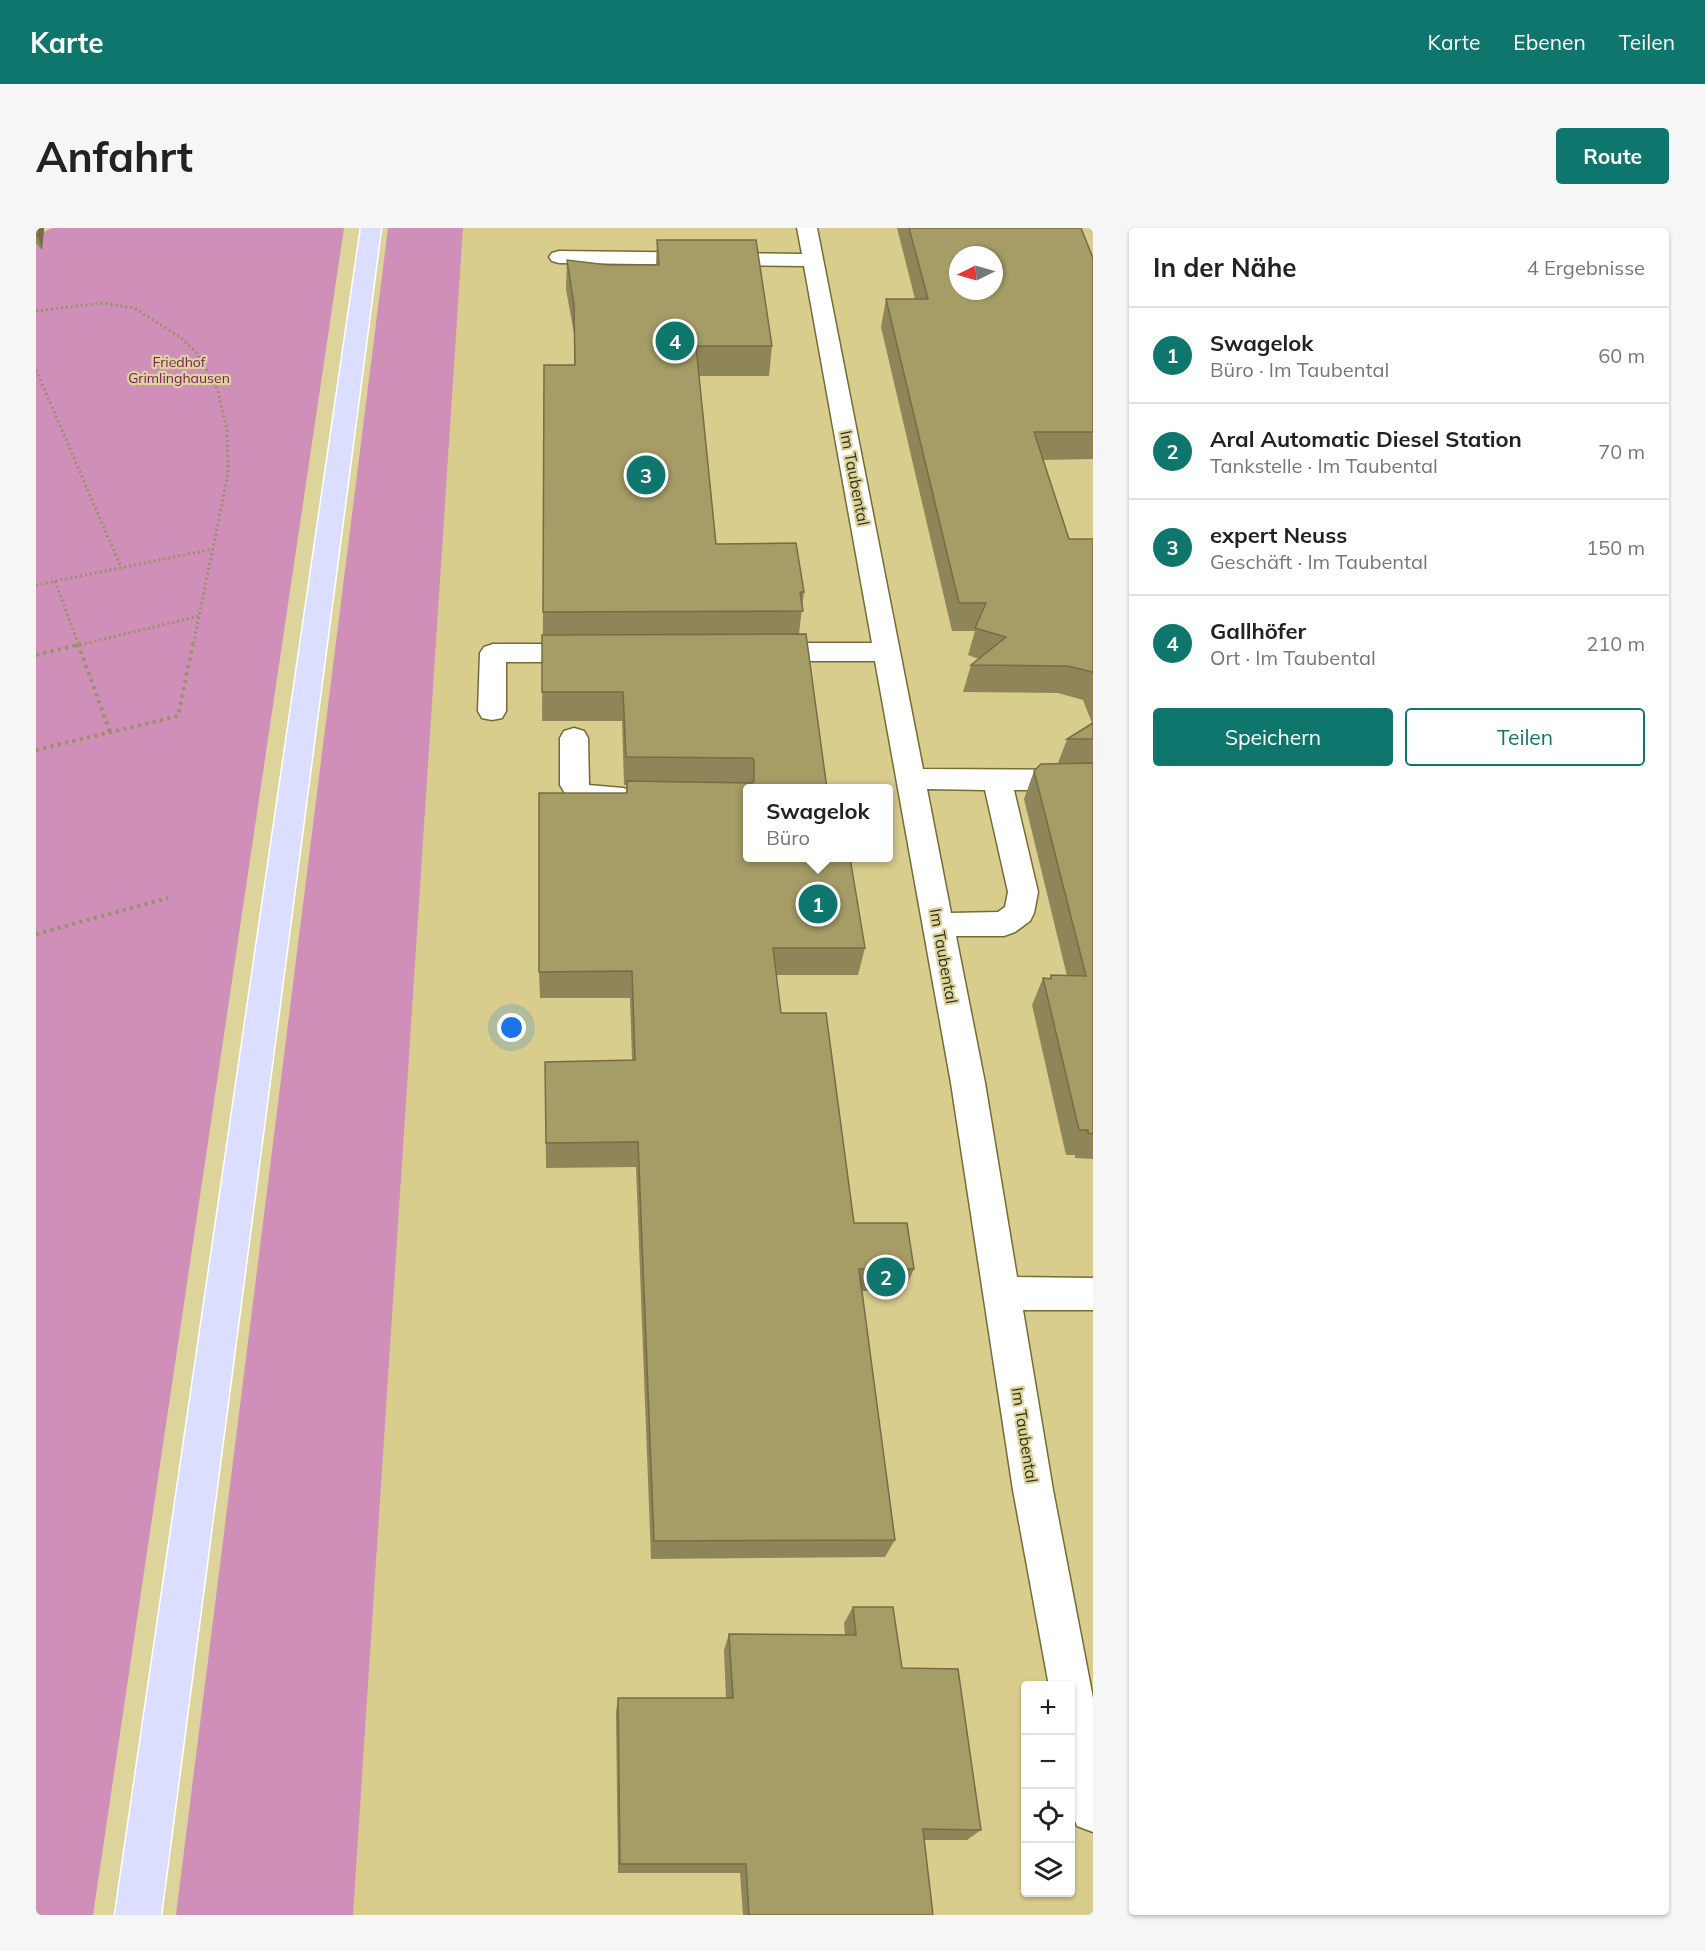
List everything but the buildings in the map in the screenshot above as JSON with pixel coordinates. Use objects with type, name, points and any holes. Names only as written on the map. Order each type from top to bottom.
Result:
[{"type":"main road","points":[[138,1915],[371,228]]},
{"type":"street","name":"Im Taubental","points":[[807,228],[887,652],[905,793],[939,925],[1003,1293],[1034,1490],[1069,1681]]},
{"type":"street","points":[[559,257],[813,260]]},
{"type":"street","points":[[744,652],[887,652]]},
{"type":"street","points":[[492,711],[493,653],[612,653]]},
{"type":"street","points":[[574,738],[574,785],[579,793],[597,798],[644,798]]},
{"type":"street","points":[[939,925],[1004,924],[1019,913],[1023,892],[997,780]]},
{"type":"street","points":[[905,793],[997,780],[1093,780]]},
{"type":"street","points":[[1003,1293],[1093,1294]]},
{"type":"street","name":"Im Taubental","points":[[1075,1714],[1093,1810]]},
{"type":"path","points":[[36,311],[81,306],[127,305],[174,331],[198,353],[211,371],[221,397],[228,430],[228,474],[177,716],[36,750]]},
{"type":"path","points":[[36,370],[121,567]]},
{"type":"path","points":[[36,585],[213,549]]},
{"type":"path","points":[[55,581],[110,732]]},
{"type":"path","points":[[36,655],[199,616]]},
{"type":"path","points":[[36,934],[168,898]]},
{"type":"shaded area","points":[[463,228],[1093,228],[1093,1915],[353,1915]]},
{"type":"green space","name":"Friedhof Grimlinghausen","points":[[53,228],[344,228],[93,1915],[36,1915],[36,235]]},
{"type":"green space","points":[[388,228],[463,228],[353,1915],[176,1915]]},
{"type":"place","name":"Gallhöfer","points":[[675,341]]},
{"type":"place","name":"expert Neuss","points":[[646,475]]},
{"type":"place","name":"Swagelok","points":[[818,904]]},
{"type":"place","name":"Aral Automatic Diesel Station","points":[[886,1277]]}]
